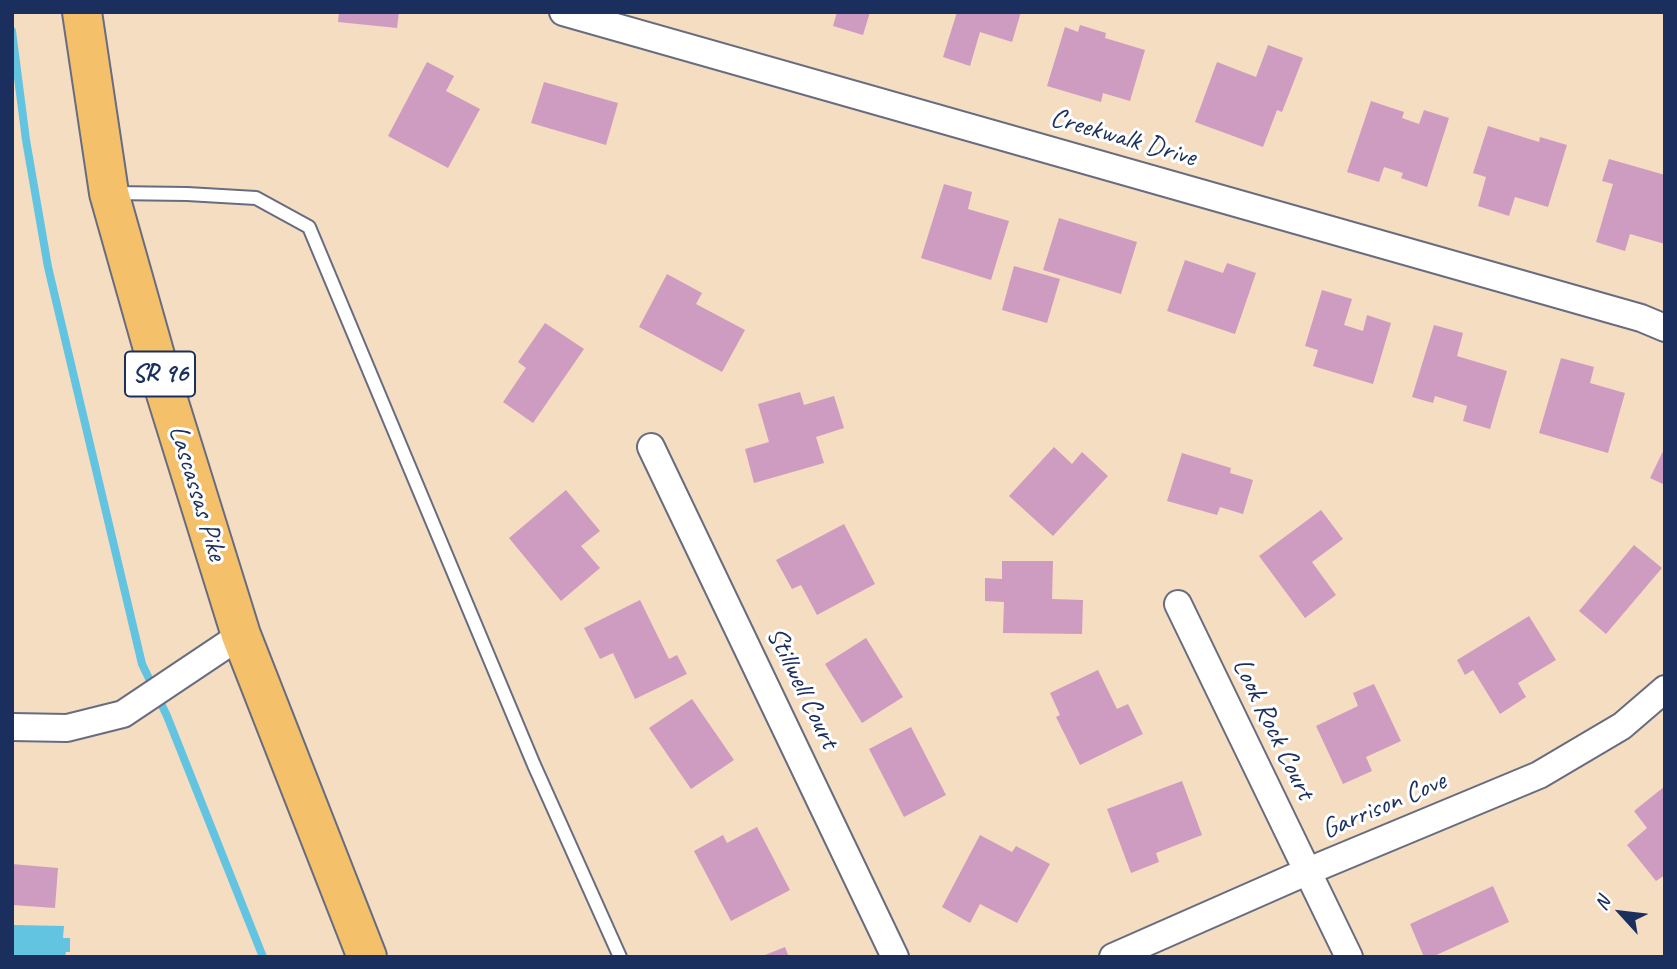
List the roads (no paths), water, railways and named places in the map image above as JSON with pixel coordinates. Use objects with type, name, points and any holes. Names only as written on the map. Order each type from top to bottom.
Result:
[{"type":"main road","name":"Lascassas Pike","points":[[82,12],[108,193],[163,384],[241,635],[368,957]]},
{"type":"street","name":"Creekwalk Drive","points":[[563,12],[1628,314],[1665,328]]},
{"type":"street","name":"Stillwell Court","points":[[651,447],[895,957]]},
{"type":"street","name":"Look Rock Court","points":[[1178,604],[1349,957]]},
{"type":"street","points":[[12,727],[67,728],[123,714],[241,635]]},
{"type":"street","name":"Garrison Cove","points":[[1113,957],[1539,775],[1622,726],[1665,689]]},
{"type":"lane","points":[[108,193],[256,198],[309,227],[534,765],[620,957]]},
{"type":"water","points":[[12,925],[64,926],[63,938],[70,938],[70,952],[66,952],[65,957],[12,957]]},
{"type":"waterway","points":[[12,31],[26,140],[48,267],[142,664],[167,716],[263,957]]}]
